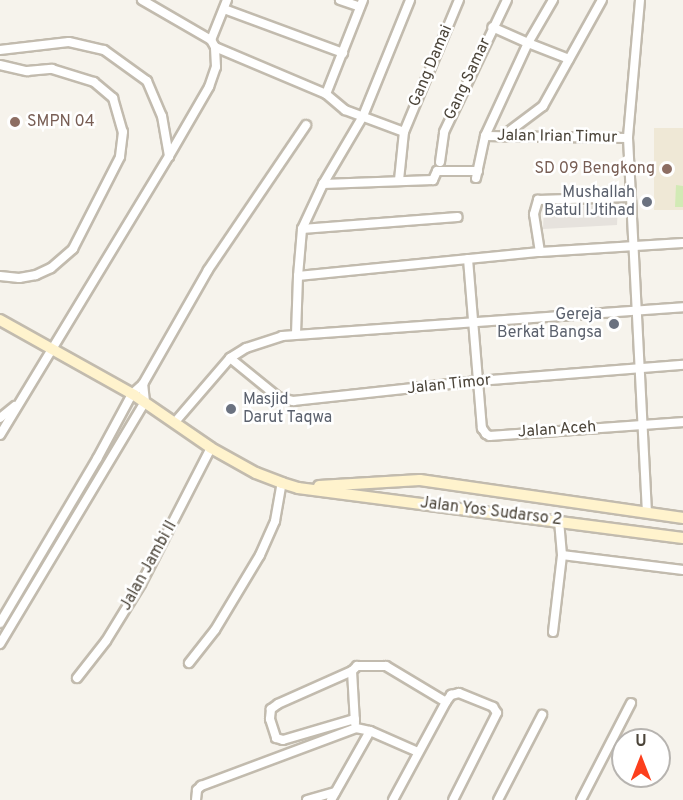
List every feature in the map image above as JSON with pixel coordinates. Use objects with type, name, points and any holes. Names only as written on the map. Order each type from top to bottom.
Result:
[{"type":"main road","name":"Jalan Yos Sudarso 2","points":[[0,320],[132,394],[211,448],[256,473],[282,483],[298,488],[559,520],[683,538]]},
{"type":"main road","name":"Jalan Yos Sudarso 2","points":[[298,488],[371,481],[420,480],[683,518]]},
{"type":"main road","points":[[574,522],[576,502]]},
{"type":"street","points":[[142,0],[213,43],[326,94],[338,106],[404,132]]},
{"type":"street","points":[[0,435],[209,87],[216,67],[213,43],[227,0]]},
{"type":"street","points":[[326,94],[362,4],[340,0]]},
{"type":"street","points":[[296,334],[302,229],[323,184],[363,116],[410,0]]},
{"type":"street","name":"Gang Samar","points":[[440,162],[444,132],[492,27],[507,0]]},
{"type":"street","points":[[323,184],[434,180],[437,171],[477,175],[485,136],[528,43],[553,0]]},
{"type":"street","points":[[503,136],[543,106],[602,0]]},
{"type":"street","points":[[640,0],[628,138],[647,513]]},
{"type":"street","name":"Gang Damai","points":[[399,180],[404,132],[456,1]]},
{"type":"street","points":[[224,9],[343,54]]},
{"type":"street","points":[[492,27],[569,59]]},
{"type":"street","points":[[0,50],[69,42],[104,50],[147,81],[162,116],[169,156]]},
{"type":"street","points":[[0,65],[27,71],[52,69],[94,82],[113,98],[123,132],[120,157],[73,249],[51,268],[36,275],[19,278],[0,276]]},
{"type":"street","points":[[0,623],[98,459],[132,394],[143,384],[208,270],[306,125]]},
{"type":"street","name":"Jalan Irian Timur","points":[[485,136],[628,138]]},
{"type":"street","points":[[540,252],[534,214],[538,200],[630,197]]},
{"type":"street","points":[[302,229],[458,217]]},
{"type":"street","points":[[298,276],[540,252],[683,243]]},
{"type":"street","name":"Jalan Aceh","points":[[468,259],[482,428],[490,436],[683,422]]},
{"type":"street","points":[[175,422],[231,358],[246,348],[296,334],[683,306]]},
{"type":"street","name":"Jalan Timor","points":[[231,358],[272,393],[285,400],[478,381],[683,365]]},
{"type":"street","points":[[0,644],[145,402],[143,384]]},
{"type":"street","points":[[0,418],[16,405]]},
{"type":"street","name":"Jalan Jambi II","points":[[77,678],[106,641],[141,584],[211,448]]},
{"type":"street","points":[[189,663],[214,630],[260,555],[275,521],[282,483]]},
{"type":"street","points":[[553,632],[562,555],[559,520]]},
{"type":"street","points":[[562,555],[683,570]]},
{"type":"street","points":[[418,752],[355,723],[283,741],[276,738],[270,719],[271,709],[352,671],[357,666],[386,666],[446,702]]},
{"type":"street","points":[[352,671],[355,723]]},
{"type":"street","points":[[393,800],[446,702],[451,695],[459,693],[493,707],[497,712],[453,800]]},
{"type":"street","points":[[581,800],[631,703]]},
{"type":"street","points":[[498,800],[542,715]]},
{"type":"street","points":[[196,800],[197,789],[201,786],[355,723]]},
{"type":"street","points":[[307,800],[333,796],[370,731]]},
{"type":"shaded area","name":"SD 09 Bengkong","points":[[654,128],[683,128],[683,210],[654,210]]},
{"type":"shaded area","points":[[618,205],[617,225],[543,229],[544,206]]},
{"type":"green space","points":[[676,185],[683,186],[683,207],[675,207]]},
{"type":"place","name":"SMPN 04","points":[[15,122]]},
{"type":"place","name":"SD 09 Bengkong","points":[[667,169]]},
{"type":"place","name":"Mushallah Batul IJtihad","points":[[647,202]]},
{"type":"place","name":"Gereja Berkat Bangsa","points":[[614,324]]},
{"type":"place","name":"Masjid Darut Taqwa","points":[[231,409]]}]
